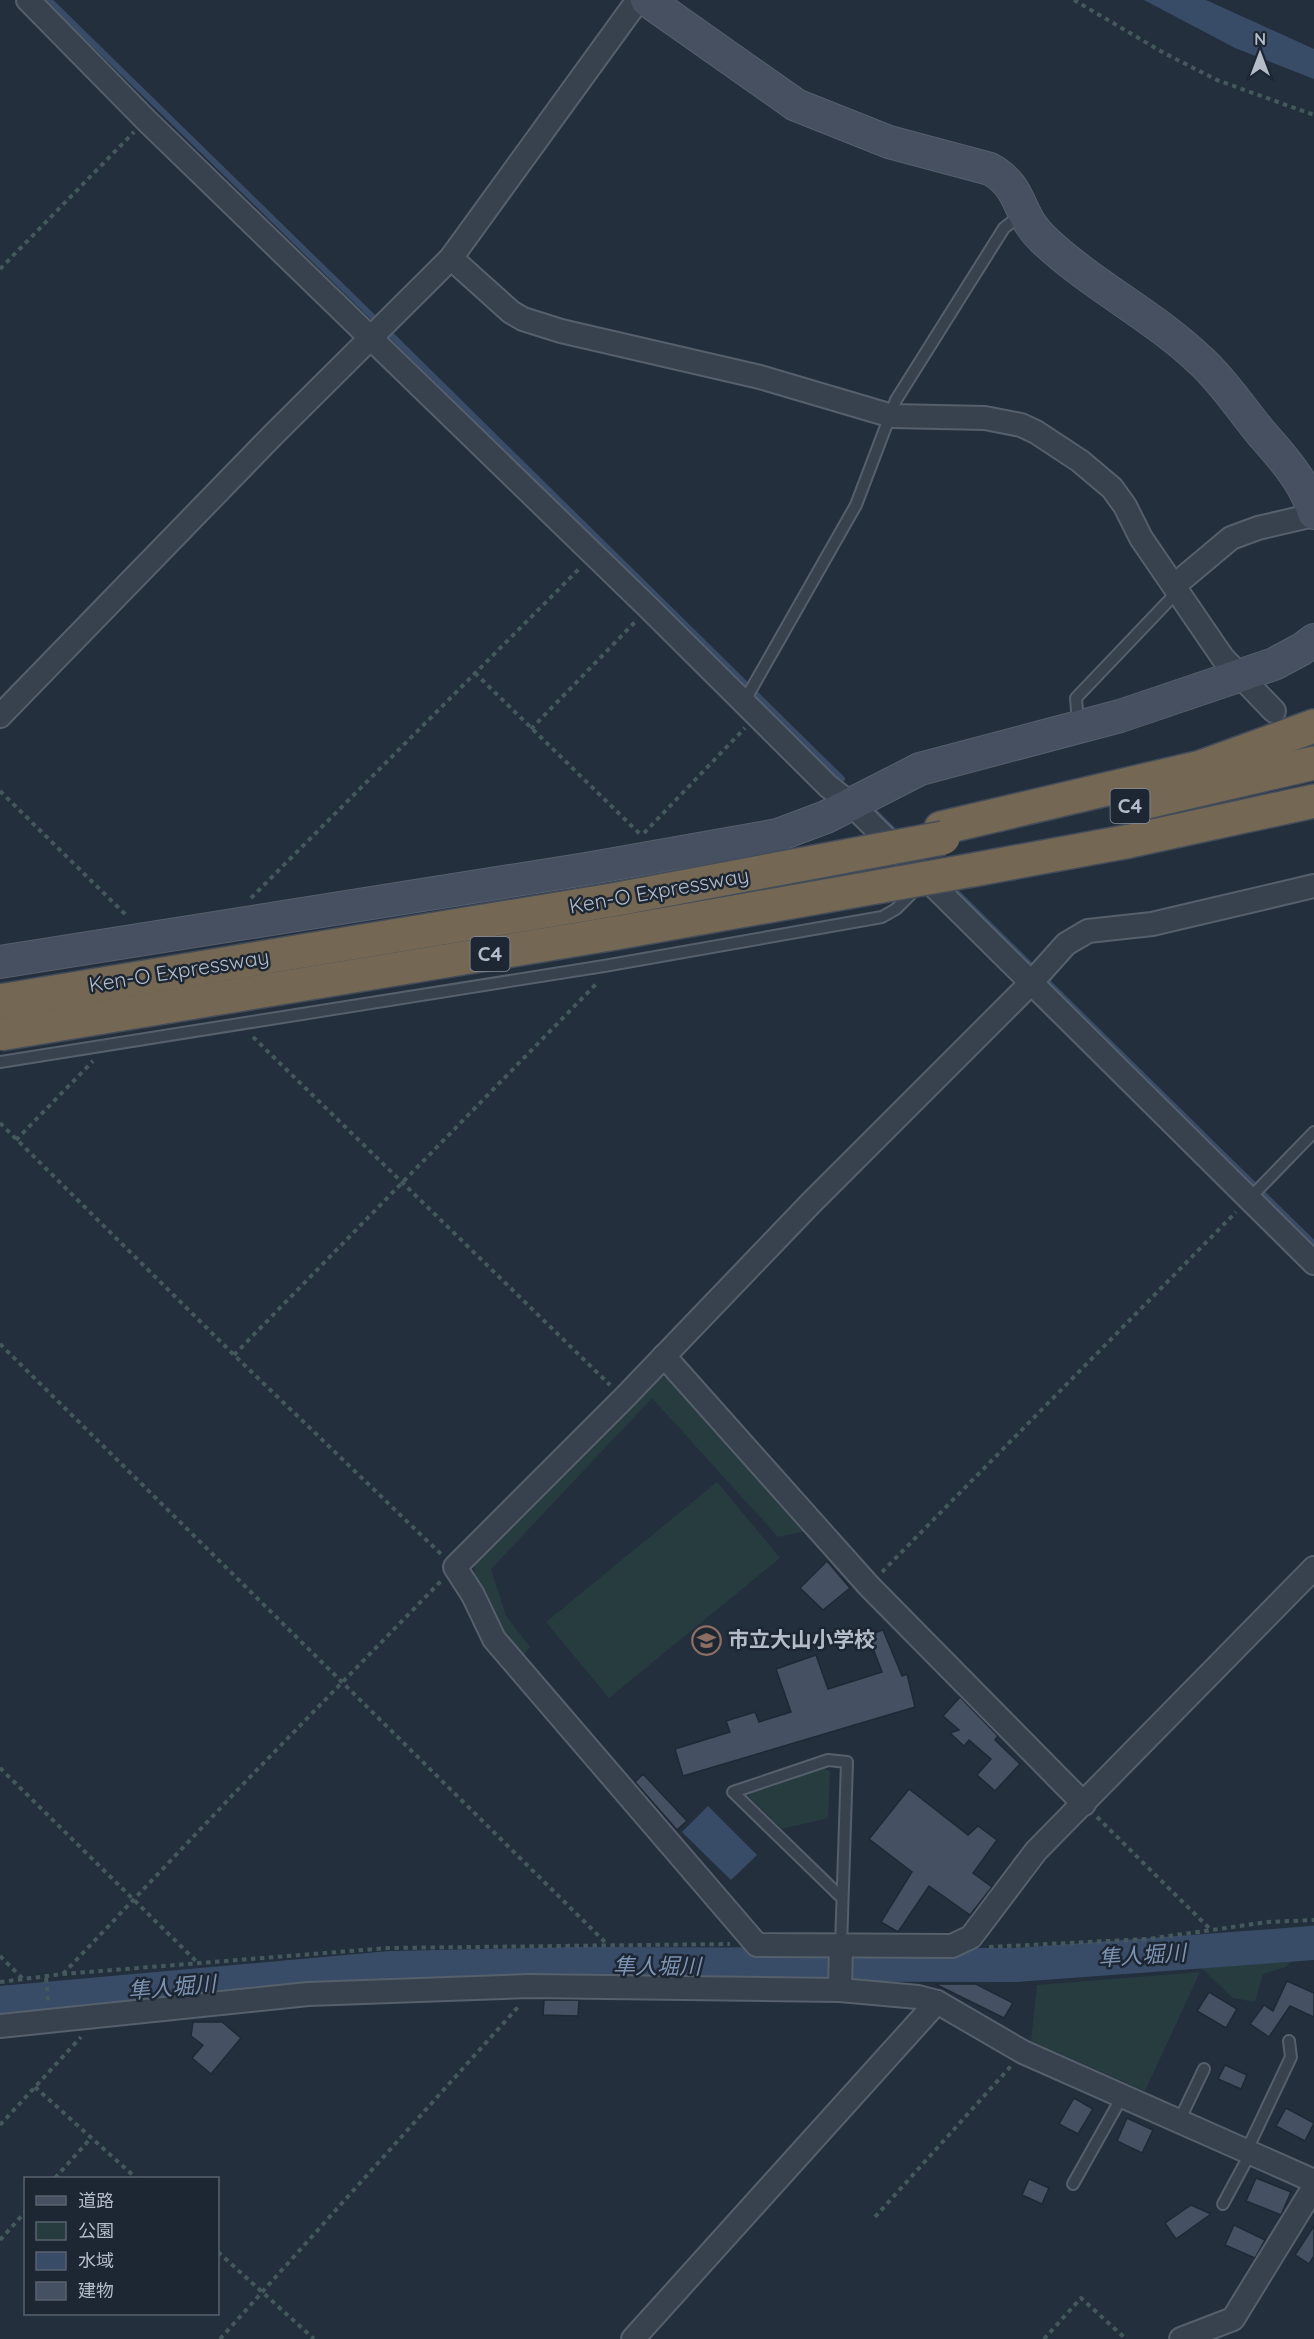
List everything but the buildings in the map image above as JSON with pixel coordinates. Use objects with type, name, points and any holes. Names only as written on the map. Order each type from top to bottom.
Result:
[{"type":"highway","points":[[942,833],[1201,766],[1314,726]]},
{"type":"highway","name":"Ken-O Expressway","points":[[0,1001],[696,885],[942,833],[1071,819],[1314,763]]},
{"type":"highway","name":"Ken-O Expressway","points":[[0,1034],[616,933],[978,869],[1130,841],[1314,801]]},
{"type":"street","points":[[28,0],[147,122],[372,337],[828,786],[851,804],[1314,1263]]},
{"type":"street","points":[[0,716],[451,258],[638,0]]},
{"type":"street","points":[[647,0],[796,105],[889,142],[990,169],[1001,175],[1018,196],[1022,214],[1045,241],[1203,362],[1286,462],[1301,483],[1314,514],[1258,528],[1231,538],[1177,588]]},
{"type":"street","points":[[451,258],[496,301],[523,319],[561,331],[760,377],[892,416],[985,418],[1021,425],[1036,432],[1080,461],[1112,488],[1125,506],[1141,538],[1223,658],[1274,711]]},
{"type":"street","points":[[0,962],[140,941],[263,932],[588,880],[778,835],[802,828],[920,769],[1078,729],[1240,676],[1288,657],[1314,640]]},
{"type":"street","points":[[1314,886],[1152,924],[1088,931],[1066,944],[1031,983],[811,1203],[624,1398],[455,1567],[473,1595],[494,1639],[757,1945],[841,1947],[952,1946],[971,1937],[1036,1851],[1314,1568]]},
{"type":"street","points":[[664,1356],[869,1586],[1084,1804]]},
{"type":"street","points":[[840,1985],[841,1947]]},
{"type":"street","points":[[0,2026],[308,1994],[528,1986],[840,1985],[937,2002],[1023,2052],[1180,2119],[1314,2181]]},
{"type":"street","points":[[633,2339],[937,2002]]},
{"type":"street","points":[[1181,2339],[1233,2319],[1314,2187]]},
{"type":"lane","points":[[751,708],[856,506],[892,416],[896,400],[1004,228],[1022,214]]},
{"type":"lane","points":[[1078,729],[1076,698],[1177,588]]},
{"type":"lane","points":[[0,1062],[240,1023],[276,1007],[602,956],[882,917],[896,909],[926,878]]},
{"type":"lane","points":[[588,880],[602,956]]},
{"type":"lane","points":[[263,932],[276,1007]]},
{"type":"lane","points":[[1249,1199],[1314,1132]]},
{"type":"lane","points":[[841,1897],[733,1791],[828,1760],[847,1762],[841,1947]]},
{"type":"lane","points":[[1223,2204],[1291,2057],[1289,2041]]},
{"type":"lane","points":[[1180,2119],[1204,2068]]},
{"type":"lane","points":[[1073,2184],[1123,2094]]},
{"type":"path","points":[[1074,0],[1164,53],[1217,80],[1314,114]]},
{"type":"path","points":[[0,269],[147,122]]},
{"type":"path","points":[[263,932],[248,900],[594,554]]},
{"type":"path","points":[[531,729],[649,608]]},
{"type":"path","points":[[475,673],[642,836],[751,708]]},
{"type":"path","points":[[0,791],[131,920],[140,941]]},
{"type":"path","points":[[234,1355],[601,978],[602,956]]},
{"type":"path","points":[[240,1023],[624,1398]]},
{"type":"path","points":[[16,1140],[89,1065],[104,1046]]},
{"type":"path","points":[[0,1123],[234,1355],[455,1567],[342,1681],[63,1974]]},
{"type":"path","points":[[869,1586],[1249,1199]]},
{"type":"path","points":[[0,1344],[608,1945]]},
{"type":"path","points":[[0,1768],[198,1962]]},
{"type":"path","points":[[1084,1804],[1209,1929]]},
{"type":"path","points":[[952,1946],[1000,1947],[1148,1939],[1209,1929],[1314,1920]]},
{"type":"path","points":[[0,1982],[198,1962],[388,1948],[757,1945]]},
{"type":"path","points":[[0,1956],[24,1980]]},
{"type":"path","points":[[220,2339],[528,1997],[528,1986]]},
{"type":"path","points":[[0,2125],[89,2028],[88,2018]]},
{"type":"path","points":[[875,2217],[1023,2052]]},
{"type":"path","points":[[35,2087],[135,2177]]},
{"type":"path","points":[[56,2177],[91,2138]]},
{"type":"path","points":[[0,2240],[24,2213]]},
{"type":"path","points":[[219,2253],[314,2339]]},
{"type":"path","points":[[1044,2339],[1081,2298],[1126,2339]]},
{"type":"green space","points":[[666,1377],[810,1530],[778,1537],[652,1398],[491,1569],[506,1616],[530,1647],[520,1660],[495,1627],[482,1603],[474,1563],[657,1378]]},
{"type":"green space","points":[[717,1482],[780,1558],[609,1698],[546,1622]]},
{"type":"green space","points":[[820,1767],[830,1771],[828,1818],[782,1829],[748,1796],[753,1790]]},
{"type":"green space","points":[[1314,1925],[1314,1935],[1032,1958],[848,1963],[855,1952],[977,1952],[1122,1943]]},
{"type":"green space","points":[[622,1948],[826,1950],[827,1963],[626,1959],[397,1965],[53,1995],[56,1982],[368,1953]]},
{"type":"green space","points":[[1304,1948],[1286,1967],[1263,1974],[1255,2002],[1233,1998],[1199,1966],[1203,1958]]},
{"type":"green space","points":[[628,1968],[827,1972],[827,1980],[55,2011],[55,2005],[208,1987],[361,1974]]},
{"type":"green space","points":[[1200,1972],[1145,2091],[1031,2041],[1037,1985]]},
{"type":"green space","points":[[37,1983],[40,1995],[0,1998],[0,1986]]},
{"type":"water","points":[[1144,0],[1206,0],[1314,49],[1314,79],[1235,48]]},
{"type":"water","points":[[708,1806],[757,1855],[731,1880],[682,1832]]},
{"type":"waterway","points":[[49,0],[379,323]]},
{"type":"waterway","points":[[386,330],[842,779]]},
{"type":"waterway","points":[[875,812],[898,835]]},
{"type":"waterway","points":[[950,886],[1314,1244]]},
{"type":"waterway","name":"隼人堀川","points":[[0,2003],[391,1968],[580,1964],[1015,1965],[1314,1943]]},
{"type":"place","name":"市立大山小学校","points":[[707,1640]]}]
